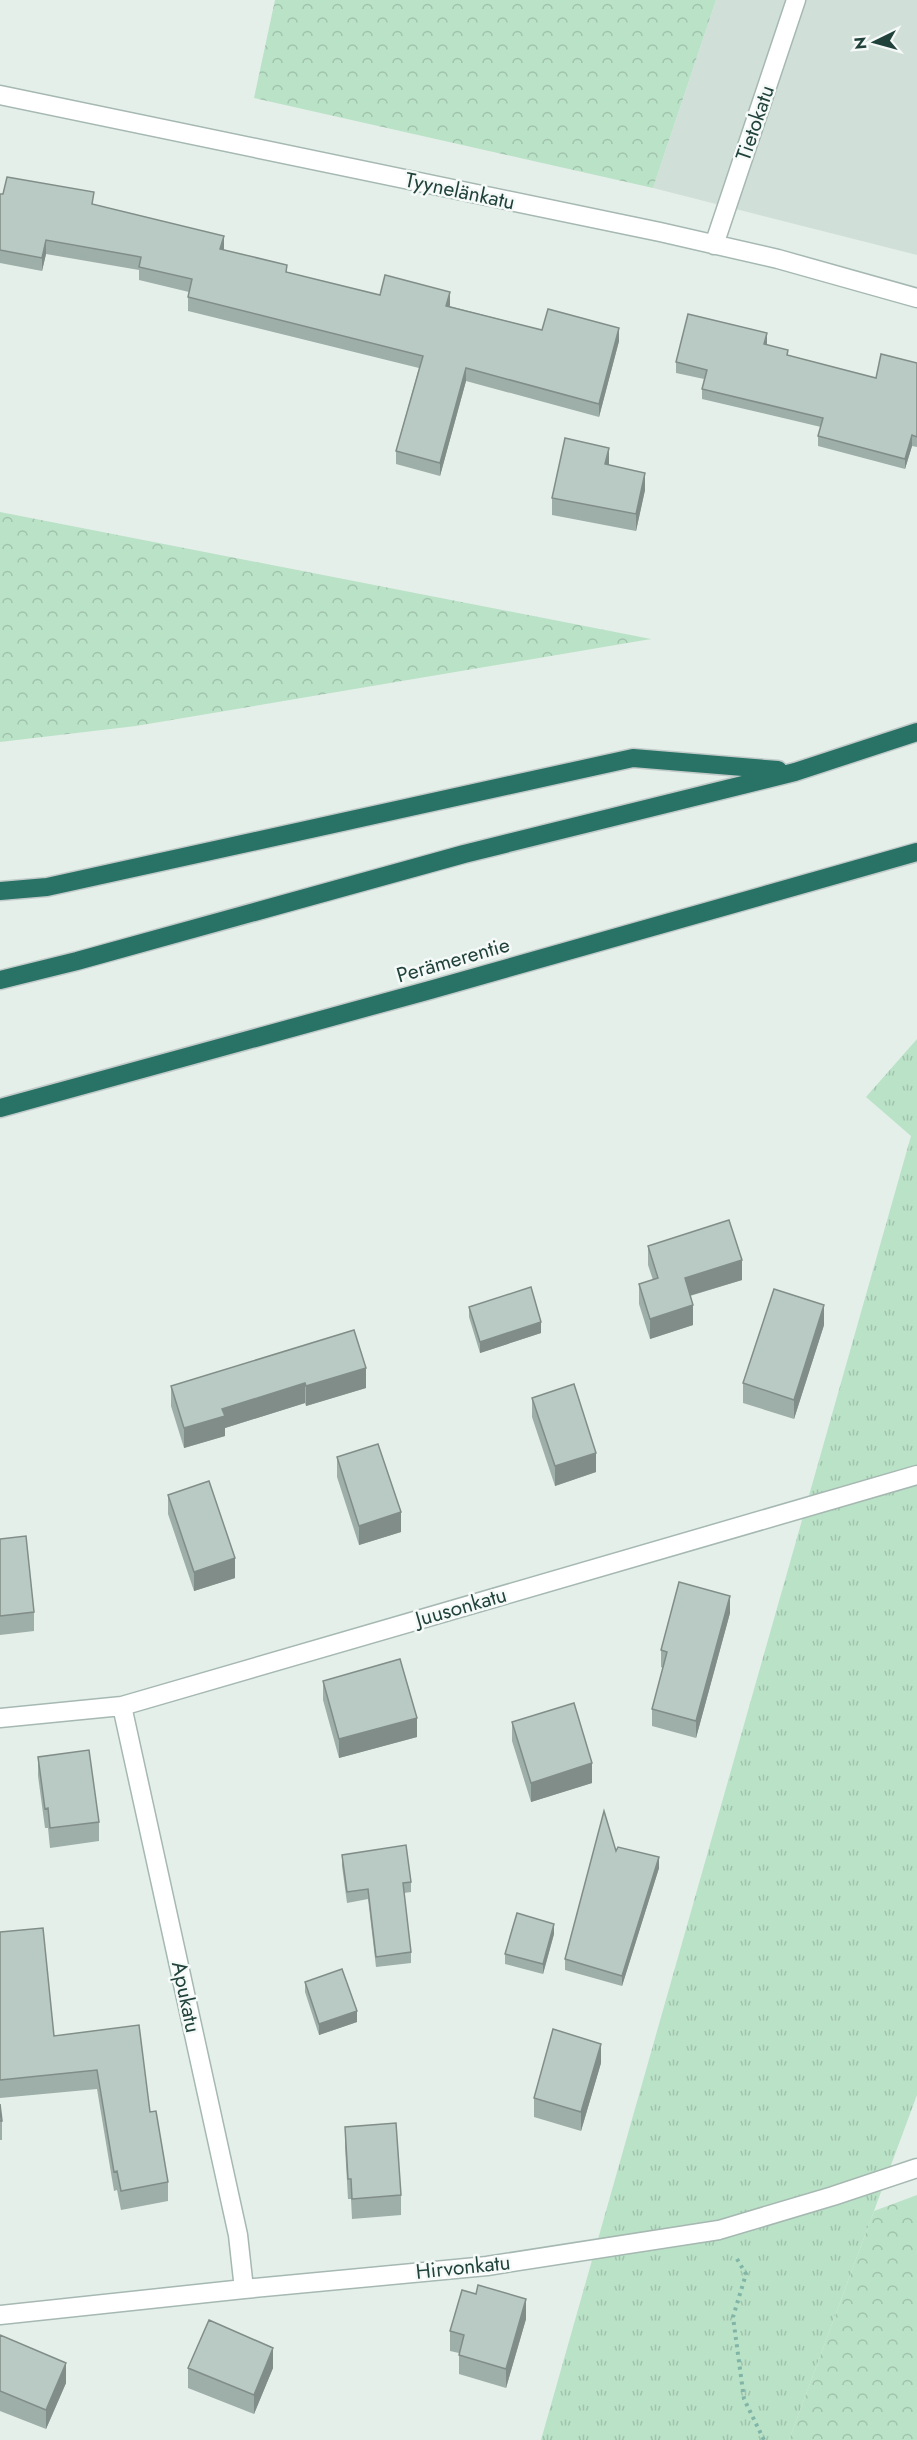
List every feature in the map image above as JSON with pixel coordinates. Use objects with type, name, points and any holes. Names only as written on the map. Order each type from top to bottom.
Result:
[{"type":"highway","points":[[0,980],[77,961],[464,854],[795,772],[917,732]]},
{"type":"highway","points":[[0,891],[47,887],[633,758],[795,772]]},
{"type":"highway","name":"Perämerentie","points":[[0,1108],[396,1000],[917,852]]},
{"type":"street","name":"Tietokatu","points":[[714,245],[796,0]]},
{"type":"street","name":"Tyynelänkatu","points":[[0,95],[660,232],[778,259],[917,298]]},
{"type":"street","name":"Juusonkatu","points":[[0,1718],[122,1706],[917,1475]]},
{"type":"street","name":"Apukatu","points":[[122,1706],[238,2235],[244,2289]]},
{"type":"street","name":"Hirvonkatu","points":[[0,2315],[487,2266],[719,2230],[917,2168]]},
{"type":"path","points":[[719,2230],[746,2274],[733,2317],[744,2399],[764,2440]]},
{"type":"shaded area","points":[[716,0],[917,0],[917,255],[653,188]]},
{"type":"green space","points":[[275,0],[716,0],[653,188],[254,98]]},
{"type":"green space","points":[[0,512],[651,639],[136,726],[0,742]]},
{"type":"green space","points":[[917,1039],[917,2095],[789,2440],[541,2440],[911,1136],[866,1097]]},
{"type":"green space","points":[[917,2195],[917,2440],[789,2440],[874,2211]]},
{"type":"building","points":[[7,177],[94,192],[92,204],[224,236],[220,249],[287,265],[286,272],[380,295],[385,275],[450,292],[446,306],[542,330],[548,309],[619,328],[599,404],[466,368],[440,463],[396,451],[423,356],[188,297],[192,279],[139,267],[141,257],[46,240],[42,258],[0,250],[0,194],[3,194]]},
{"type":"building","points":[[688,314],[767,333],[764,344],[788,350],[787,355],[876,378],[881,354],[917,363],[917,437],[912,435],[905,459],[818,436],[823,418],[702,389],[707,370],[676,362]]},
{"type":"building","points":[[565,438],[609,448],[605,464],[645,473],[636,514],[552,498]]},
{"type":"building","points":[[729,1220],[742,1260],[685,1278],[693,1305],[650,1319],[639,1284],[658,1278],[648,1246]]},
{"type":"building","points":[[531,1287],[541,1322],[480,1342],[469,1307]]},
{"type":"building","points":[[774,1289],[824,1305],[794,1400],[743,1383]]},
{"type":"building","points":[[354,1330],[366,1368],[306,1386],[305,1383],[222,1409],[225,1416],[184,1428],[171,1386]]},
{"type":"building","points":[[574,1384],[596,1453],[555,1466],[532,1398]]},
{"type":"building","points":[[378,1444],[401,1512],[359,1526],[337,1457]]},
{"type":"building","points":[[209,1481],[235,1558],[194,1572],[168,1495]]},
{"type":"building","points":[[26,1536],[34,1612],[0,1616],[0,1539]]},
{"type":"building","points":[[679,1582],[730,1596],[696,1721],[652,1709],[667,1652],[661,1650]]},
{"type":"building","points":[[400,1659],[417,1718],[339,1739],[323,1681]]},
{"type":"building","points":[[574,1703],[592,1763],[531,1783],[512,1722]]},
{"type":"building","points":[[89,1750],[99,1822],[50,1828],[38,1757]]},
{"type":"building","points":[[604,1811],[616,1851],[618,1847],[659,1857],[622,1976],[565,1959]]},
{"type":"building","points":[[406,1845],[411,1882],[403,1883],[411,1952],[376,1957],[368,1889],[347,1892],[342,1855]]},
{"type":"building","points":[[517,1913],[554,1924],[543,1964],[505,1954]]},
{"type":"building","points":[[43,1928],[54,2036],[139,2025],[150,2112],[156,2111],[168,2182],[121,2191],[117,2171],[114,2172],[97,2070],[0,2080],[0,1932]]},
{"type":"building","points":[[342,1969],[357,2011],[319,2024],[305,1982]]},
{"type":"building","points":[[553,2029],[601,2044],[581,2112],[534,2098]]},
{"type":"building","points":[[396,2123],[401,2195],[352,2199],[351,2179],[348,2179],[345,2127]]},
{"type":"building","points":[[478,2285],[526,2299],[506,2369],[459,2355],[464,2335],[450,2331],[462,2290],[476,2294]]},
{"type":"building","points":[[209,2320],[273,2348],[254,2395],[188,2368]]},
{"type":"building","points":[[0,2335],[66,2363],[46,2410],[0,2391]]}]
